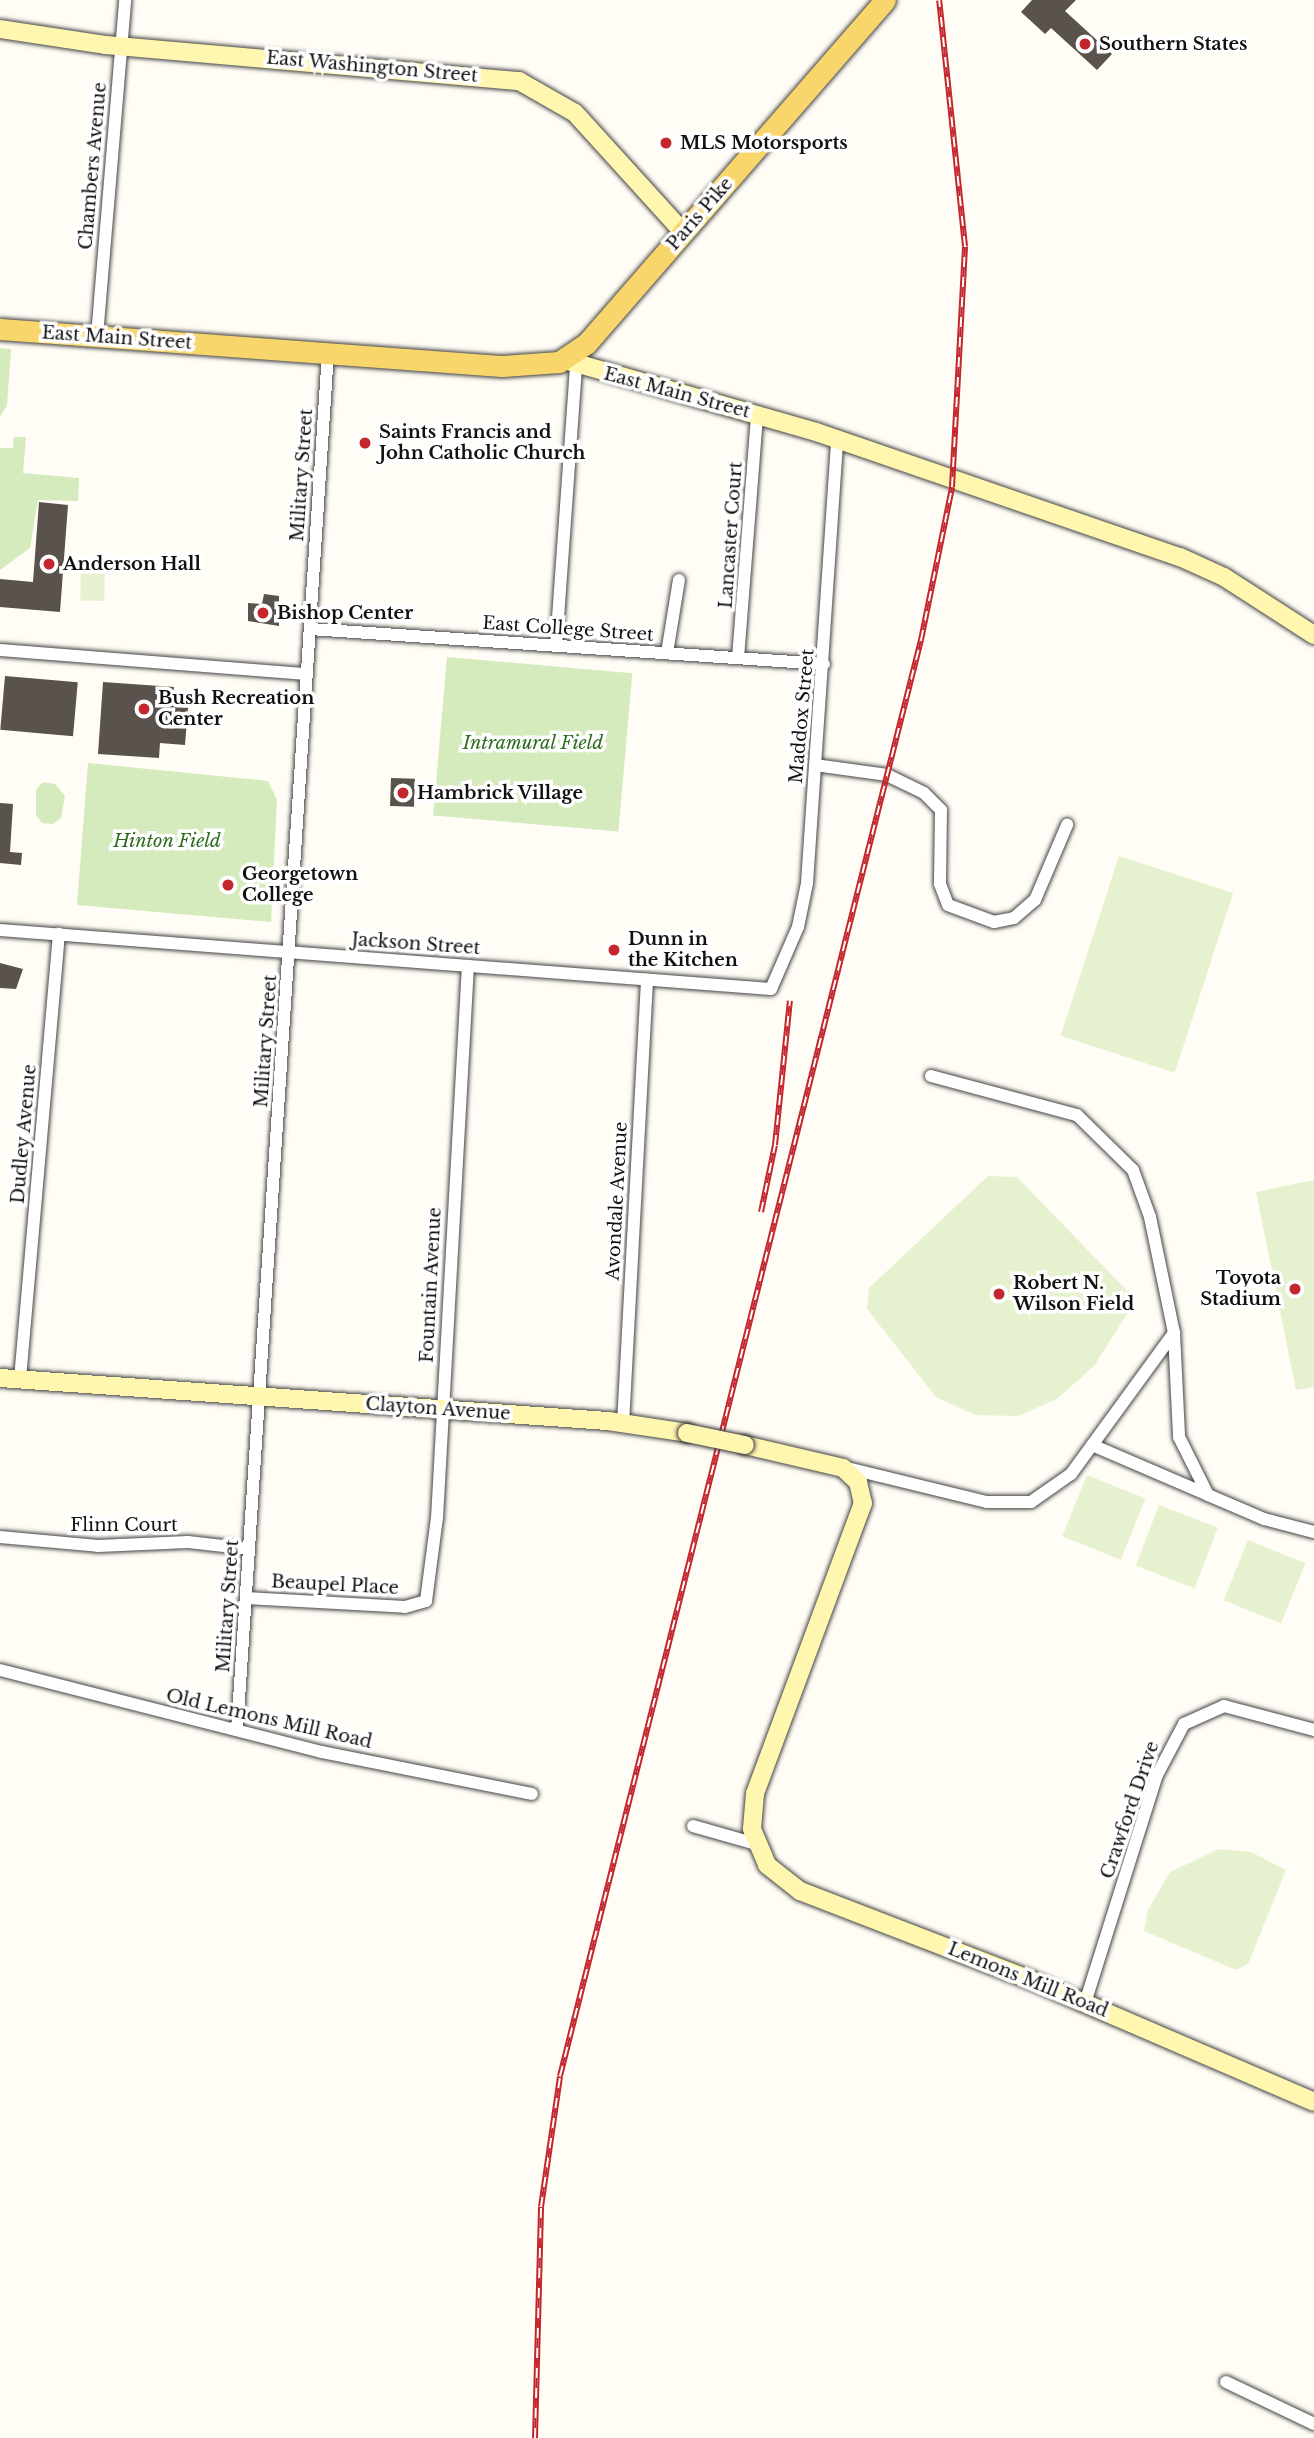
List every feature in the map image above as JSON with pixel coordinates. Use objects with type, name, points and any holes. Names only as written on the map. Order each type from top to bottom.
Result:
[{"type":"main road","name":"Paris Pike","points":[[570,363],[886,0]]},
{"type":"main road","name":"East Main Street","points":[[0,328],[502,366],[570,363]]},
{"type":"street","name":"Chambers Avenue","points":[[97,336],[125,0]]},
{"type":"street","name":"East Washington Street","points":[[0,29],[121,46],[519,81],[575,113],[684,233]]},
{"type":"street","name":"Military Street","points":[[237,1730],[328,353]]},
{"type":"street","name":"East Main Street","points":[[570,363],[837,438],[1186,560],[1224,577],[1314,635]]},
{"type":"street","points":[[556,646],[570,363]]},
{"type":"street","name":"Lancaster Court","points":[[738,658],[757,415]]},
{"type":"street","name":"Maddox Street","points":[[771,989],[798,928],[807,883],[824,664],[837,438]]},
{"type":"street","points":[[667,653],[680,580]]},
{"type":"street","name":"East College Street","points":[[310,629],[824,664]]},
{"type":"street","points":[[0,650],[307,674]]},
{"type":"street","points":[[815,765],[887,775],[924,793],[941,810],[940,884],[948,905],[994,922],[1014,918],[1035,900],[1067,825]]},
{"type":"street","name":"Jackson Street","points":[[0,930],[771,989]]},
{"type":"street","name":"Dudley Avenue","points":[[20,1379],[59,934]]},
{"type":"street","name":"Fountain Avenue","points":[[422,1604],[437,1518],[468,966]]},
{"type":"street","name":"Avondale Avenue","points":[[623,1424],[647,980]]},
{"type":"street","points":[[931,1076],[1077,1115],[1133,1170],[1150,1217],[1174,1333],[1179,1437],[1208,1494]]},
{"type":"street","points":[[839,1466],[1016,1505],[1046,1495],[1092,1445],[1174,1333]]},
{"type":"street","name":"Clayton Avenue","points":[[0,1378],[261,1394],[623,1424],[687,1433],[839,1466]]},
{"type":"street","points":[[1092,1445],[1264,1519],[1314,1532]]},
{"type":"street","name":"Lemons Mill Road","points":[[839,1466],[861,1489],[855,1532],[755,1794],[751,1822],[756,1844],[773,1872],[800,1891],[1085,2003],[1314,2102]]},
{"type":"street","name":"Flinn Court","points":[[0,1537],[98,1546],[188,1542],[249,1549]]},
{"type":"street","name":"Beaupel Place","points":[[246,1598],[422,1604]]},
{"type":"street","name":"Old Lemons Mill Road","points":[[0,1671],[237,1730],[533,1794]]},
{"type":"street","name":"Crawford Drive","points":[[1085,2003],[1157,1774],[1184,1724],[1224,1706],[1314,1730]]},
{"type":"street","points":[[693,1826],[756,1844]]},
{"type":"street","points":[[1226,2382],[1314,2424]]},
{"type":"green space","points":[[0,348],[11,349],[7,405],[0,417]]},
{"type":"green space","points":[[14,437],[26,437],[23,473],[79,478],[78,501],[38,500],[30,548],[0,570],[0,448],[13,448]]},
{"type":"green space","points":[[81,560],[105,560],[104,601],[80,601]]},
{"type":"green space","name":"Intramural Field","points":[[447,657],[632,673],[618,832],[433,815]]},
{"type":"green space","name":"Hinton Field","points":[[88,763],[268,781],[277,800],[271,922],[77,905]]},
{"type":"green space","points":[[43,782],[55,784],[65,796],[61,818],[53,824],[42,823],[36,815],[36,790]]},
{"type":"green space","points":[[1119,856],[1233,893],[1175,1073],[1061,1036]]},
{"type":"green space","name":"Robert N. Wilson Field","points":[[988,1176],[1017,1177],[1136,1300],[1094,1366],[1057,1399],[1018,1416],[975,1415],[936,1397],[867,1309],[869,1288]]},
{"type":"green space","name":"Toyota Stadium","points":[[1314,1180],[1314,1387],[1296,1390],[1256,1192]]},
{"type":"green space","points":[[1087,1475],[1145,1499],[1121,1560],[1062,1536]]},
{"type":"green space","points":[[1159,1505],[1218,1528],[1195,1588],[1136,1566]]},
{"type":"green space","points":[[1248,1540],[1305,1563],[1281,1623],[1224,1600]]},
{"type":"green space","points":[[1219,1849],[1251,1852],[1286,1870],[1248,1964],[1236,1970],[1144,1931],[1148,1910],[1170,1872]]},
{"type":"building","name":"Southern States","points":[[1032,0],[1076,0],[1065,11],[1112,54],[1097,70],[1051,28],[1045,34],[1021,12]]},
{"type":"building","name":"Anderson Hall","points":[[39,502],[68,505],[60,612],[0,607],[0,579],[33,582]]},
{"type":"building","name":"Bishop Center","points":[[264,594],[279,596],[279,626],[248,621],[248,603],[262,604]]},
{"type":"building","points":[[5,676],[78,682],[73,736],[0,730]]},
{"type":"building","name":"Bush Recreation Center","points":[[103,682],[174,687],[173,694],[189,696],[185,745],[160,743],[159,758],[98,754]]},
{"type":"building","name":"Hambrick Village","points":[[391,778],[415,779],[414,807],[390,806]]},
{"type":"building","points":[[0,803],[13,804],[10,852],[22,853],[21,865],[0,863]]},
{"type":"building","points":[[0,963],[23,969],[16,989],[0,988]]},
{"type":"railway","points":[[535,2438],[541,2207],[560,2076],[921,640],[952,487],[965,246],[939,0]]},
{"type":"railway","points":[[761,1212],[775,1145],[790,1001]]},
{"type":"place","name":"Southern States","points":[[1085,44]]},
{"type":"place","name":"MLS Motorsports","points":[[666,143]]},
{"type":"place","name":"Saints Francis and John Catholic Church","points":[[365,443]]},
{"type":"place","name":"Anderson Hall","points":[[49,564]]},
{"type":"place","name":"Bishop Center","points":[[263,613]]},
{"type":"place","name":"Bush Recreation Center","points":[[144,709]]},
{"type":"place","name":"Hambrick Village","points":[[403,793]]},
{"type":"place","name":"Georgetown College","points":[[228,885]]},
{"type":"place","name":"Dunn in the Kitchen","points":[[614,950]]},
{"type":"place","name":"Toyota Stadium","points":[[1295,1289]]},
{"type":"place","name":"Robert N. Wilson Field","points":[[999,1294]]}]
